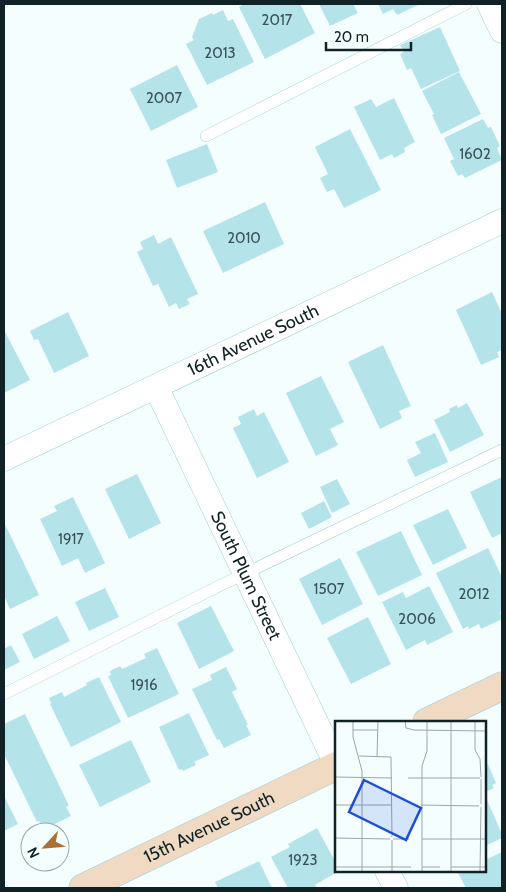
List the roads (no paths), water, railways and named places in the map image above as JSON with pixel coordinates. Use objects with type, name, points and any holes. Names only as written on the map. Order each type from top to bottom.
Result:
[{"type":"main road","points":[[429,721],[502,686]]},
{"type":"main road","name":"15th Avenue South","points":[[83,888],[335,765]]},
{"type":"street","points":[[489,4],[502,31]]},
{"type":"street","name":"16th Avenue South","points":[[4,459],[502,221]]},
{"type":"street","name":"South Plum Street","points":[[156,387],[335,763]]},
{"type":"street","points":[[388,872],[396,888]]},
{"type":"lane","points":[[206,136],[466,4]]},
{"type":"lane","points":[[4,694],[246,573],[502,450]]}]
